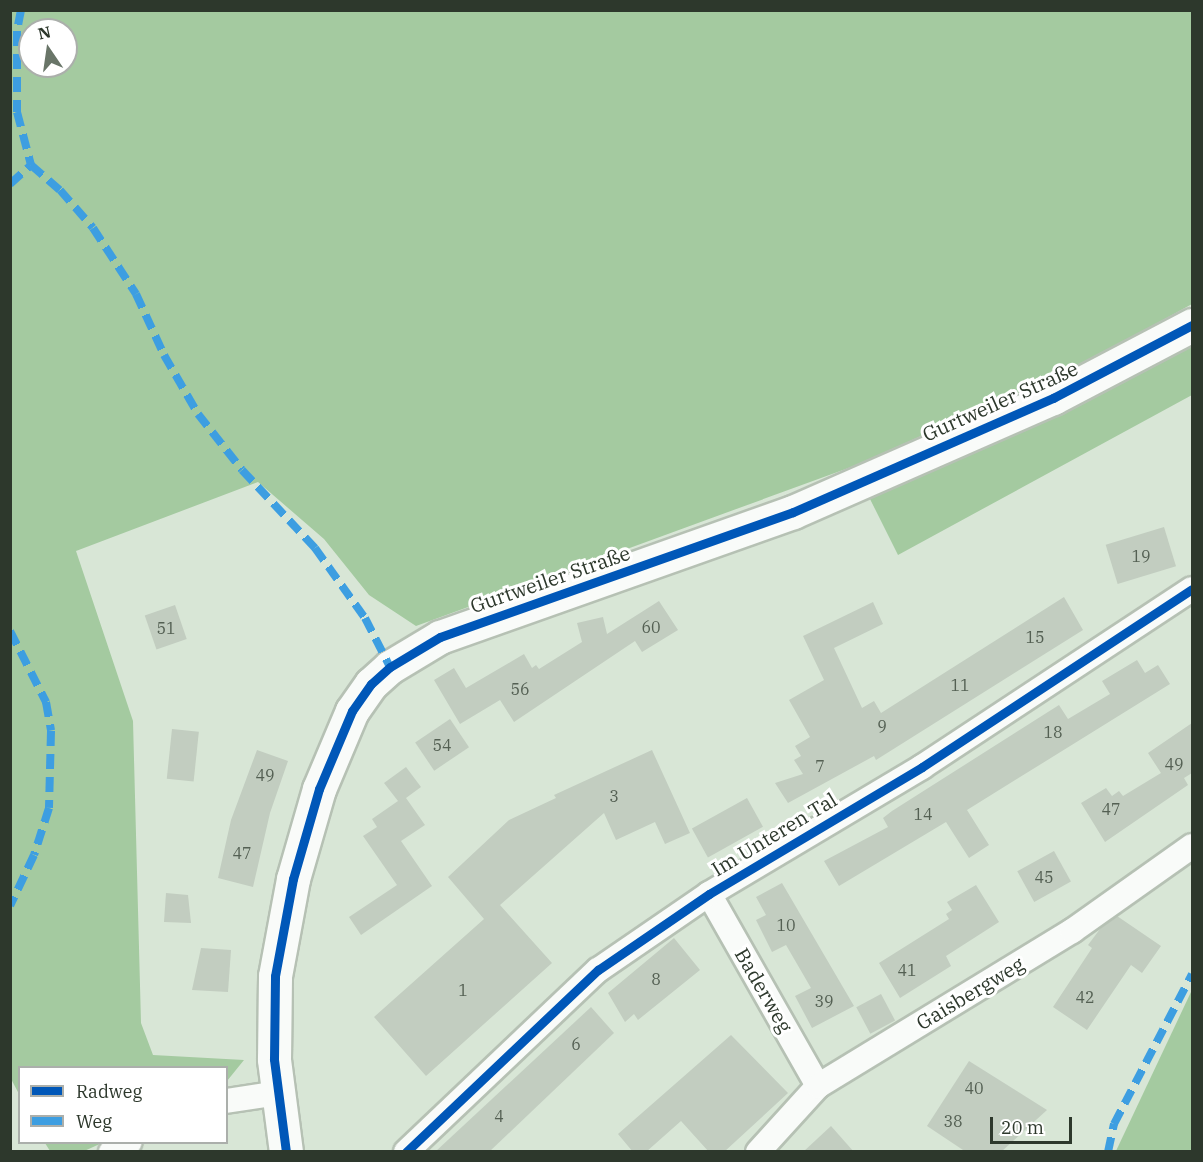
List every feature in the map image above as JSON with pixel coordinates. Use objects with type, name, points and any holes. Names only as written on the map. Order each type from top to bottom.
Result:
[{"type":"main road","name":"Gurtweiler Straße","points":[[286,1152],[272,1017],[293,879],[319,789],[352,711],[371,684],[390,667],[440,638],[793,512],[1053,398],[1192,326]]},
{"type":"street","name":"Im Unteren Tal","points":[[406,1152],[598,970],[709,894],[922,767],[1192,590]]},
{"type":"street","name":"Gaisbergweg","points":[[758,1152],[818,1086],[1072,931],[1192,846]]},
{"type":"street","name":"Baderweg","points":[[709,894],[818,1086]]},
{"type":"street","points":[[228,1101],[279,1093]]},
{"type":"street","points":[[111,1152],[128,1144]]},
{"type":"green space","points":[[10,11],[1192,11],[1192,304],[1087,362],[854,466],[416,626],[369,595],[324,539],[258,482],[76,551],[133,721],[141,1023],[153,1055],[244,1060],[228,1080],[228,1066],[18,1066],[18,1092],[10,1077]]},
{"type":"green space","points":[[1192,341],[1192,395],[898,555],[870,499],[1130,376]]},
{"type":"green space","points":[[1192,990],[1192,1151],[1116,1151],[1191,992]]},
{"type":"green space","points":[[46,1144],[100,1144],[82,1152],[50,1151]]},
{"type":"building","points":[[1164,527],[1176,566],[1118,584],[1106,545]]},
{"type":"building","points":[[1064,597],[1083,630],[876,760],[874,756],[788,803],[775,783],[803,774],[794,760],[801,756],[795,746],[810,737],[789,700],[824,680],[803,636],[873,602],[883,624],[834,648],[862,708],[874,701],[881,713]]},
{"type":"building","points":[[659,601],[678,630],[642,652],[635,641],[514,722],[500,700],[460,724],[434,680],[454,668],[466,688],[524,654],[532,668],[536,665],[539,669],[582,642],[577,623],[603,617],[607,634]]},
{"type":"building","points":[[175,605],[187,639],[156,649],[145,615]]},
{"type":"building","points":[[1137,660],[1145,673],[1158,665],[1170,684],[967,810],[989,845],[969,858],[946,822],[839,886],[824,861],[888,827],[883,818],[892,811],[1059,705],[1068,719],[1110,694],[1102,681]]},
{"type":"building","points":[[450,719],[469,747],[434,771],[415,742]]},
{"type":"building","points":[[1192,723],[1192,773],[1184,778],[1188,785],[1105,842],[1081,803],[1106,788],[1112,796],[1119,791],[1123,796],[1161,773],[1148,753]]},
{"type":"building","points":[[172,729],[199,732],[194,782],[167,779]]},
{"type":"building","points":[[257,750],[288,761],[270,813],[253,887],[218,878],[231,820]]},
{"type":"building","points":[[652,750],[690,833],[665,844],[655,822],[616,840],[604,813],[500,905],[552,963],[426,1076],[374,1017],[484,919],[448,877],[509,820],[556,798],[554,795]]},
{"type":"building","points":[[406,767],[421,787],[406,798],[425,825],[401,841],[432,886],[361,935],[349,917],[397,885],[363,836],[377,827],[372,819],[398,801],[384,783]]},
{"type":"building","points":[[747,798],[763,827],[708,857],[692,829]]},
{"type":"building","points":[[1054,851],[1071,882],[1034,902],[1017,871]]},
{"type":"building","points":[[782,883],[854,1006],[812,1028],[795,996],[811,988],[786,945],[772,952],[756,920],[766,915],[756,897]]},
{"type":"building","points":[[976,885],[999,922],[946,956],[951,966],[900,998],[879,963],[949,919],[946,914],[952,910],[947,902]]},
{"type":"building","points":[[166,893],[188,895],[191,923],[164,922]]},
{"type":"building","points":[[1117,916],[1161,946],[1142,973],[1131,965],[1087,1030],[1053,1007],[1092,948],[1088,945],[1100,929]]},
{"type":"building","points":[[674,938],[700,970],[638,1020],[634,1014],[625,1022],[608,993]]},
{"type":"building","points":[[201,948],[231,950],[228,992],[192,990]]},
{"type":"building","points":[[881,994],[895,1020],[870,1034],[856,1007]]},
{"type":"building","points":[[591,1007],[614,1033],[489,1152],[435,1152]]},
{"type":"building","points":[[731,1035],[788,1093],[724,1152],[709,1152],[681,1121],[646,1152],[633,1152],[618,1134]]},
{"type":"building","points":[[969,1061],[1047,1110],[1001,1152],[966,1152],[927,1126]]},
{"type":"building","points":[[831,1126],[854,1152],[803,1152]]},
{"type":"marked path","points":[[21,10],[17,31],[17,112],[31,165]]},
{"type":"marked path","points":[[31,165],[60,190],[93,228],[136,294],[164,355],[198,414],[242,470],[315,548],[365,618],[390,667]]},
{"type":"marked path","points":[[10,184],[31,165]]},
{"type":"marked path","points":[[10,631],[46,702],[51,731],[49,808],[34,855],[10,906]]},
{"type":"marked path","points":[[1108,1152],[1114,1124],[1192,974]]},
{"type":"cycle path","points":[[286,1152],[274,1059],[275,976],[293,879],[319,789],[352,711],[371,684],[390,667],[440,637],[793,512],[1053,398],[1192,325]]},
{"type":"cycle path","points":[[406,1152],[598,970],[709,894],[922,767],[1192,589]]}]
